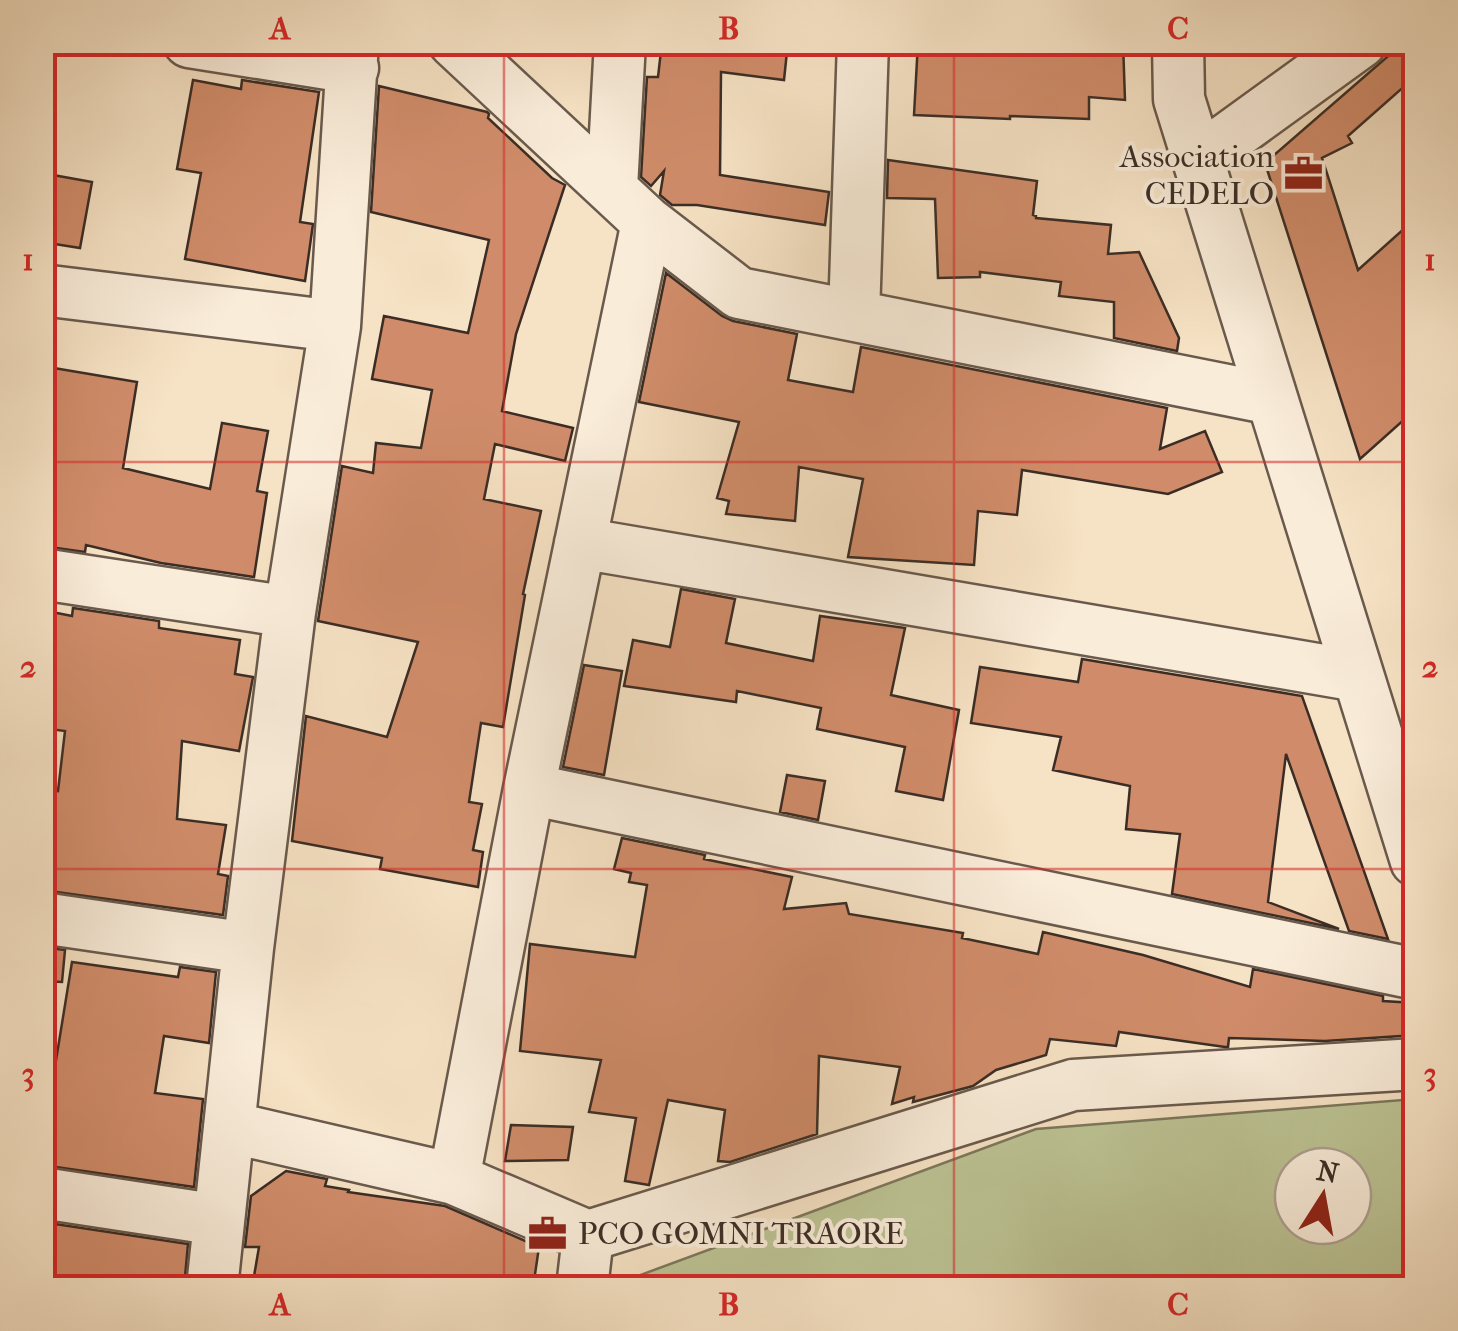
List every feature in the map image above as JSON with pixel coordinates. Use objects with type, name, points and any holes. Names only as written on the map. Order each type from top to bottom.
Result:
[{"type":"street","points":[[189,42],[353,55],[335,326],[290,612],[248,948],[212,1288]]},
{"type":"street","points":[[454,42],[647,222],[740,293],[1272,399]]},
{"type":"street","points":[[612,188],[620,42]]},
{"type":"street","points":[[854,315],[863,42]]},
{"type":"street","points":[[1178,42],[1179,99],[1415,860]]},
{"type":"street","points":[[1198,160],[1361,42]]},
{"type":"street","points":[[454,1179],[529,789],[647,222]]},
{"type":"street","points":[[42,290],[335,326]]},
{"type":"street","points":[[580,544],[1358,676]]},
{"type":"street","points":[[42,574],[290,612]]},
{"type":"street","points":[[529,789],[1416,974]]},
{"type":"street","points":[[42,918],[248,948]]},
{"type":"street","points":[[229,1127],[454,1179],[588,1236],[1073,1085],[1416,1064]]},
{"type":"street","points":[[42,1193],[220,1220]]},
{"type":"street","points":[[582,1288],[588,1236]]},
{"type":"green space","points":[[1415,1099],[1415,1288],[616,1288],[616,1284],[1036,1129]]},
{"type":"building","points":[[662,42],[788,42],[784,80],[721,72],[720,175],[829,192],[825,225],[697,205],[672,205],[660,195],[664,171],[651,186],[641,177],[647,77],[658,77]]},
{"type":"building","points":[[918,42],[1123,42],[1125,100],[1089,97],[1089,119],[914,115]]},
{"type":"building","points":[[1402,44],[1416,58],[1416,76],[1348,136],[1352,143],[1322,158],[1358,270],[1416,218],[1416,409],[1360,459],[1265,163]]},
{"type":"building","points":[[193,80],[241,89],[242,80],[319,92],[300,222],[313,224],[305,281],[185,259],[201,173],[177,169]]},
{"type":"building","points":[[379,86],[487,112],[488,118],[552,178],[565,185],[516,334],[502,411],[573,428],[565,461],[495,444],[484,499],[541,511],[523,594],[503,727],[481,723],[469,802],[482,804],[473,850],[483,852],[478,887],[380,869],[382,858],[292,841],[306,716],[387,737],[418,642],[318,621],[342,466],[373,473],[376,443],[421,448],[432,390],[372,379],[384,316],[468,333],[489,240],[371,212]]},
{"type":"building","points":[[888,160],[1037,181],[1033,215],[1036,218],[1111,225],[1108,254],[1139,252],[1179,338],[1177,351],[1114,338],[1114,302],[1059,296],[1061,282],[980,272],[980,277],[938,278],[935,199],[887,198]]},
{"type":"building","points":[[42,173],[92,182],[80,248],[42,242]]},
{"type":"building","points":[[666,273],[722,316],[797,334],[788,380],[853,392],[861,347],[1167,408],[1160,449],[1205,431],[1222,472],[1168,494],[1022,470],[1017,515],[978,511],[974,565],[848,557],[863,479],[799,467],[795,521],[726,514],[729,501],[717,498],[739,422],[639,402]]},
{"type":"building","points":[[42,366],[137,382],[123,468],[210,489],[222,423],[268,431],[257,491],[267,493],[254,577],[161,563],[86,545],[85,552],[42,546]]},
{"type":"building","points":[[681,589],[735,599],[726,643],[813,661],[820,616],[905,628],[891,695],[959,710],[943,800],[896,791],[905,747],[817,729],[821,708],[737,691],[736,702],[624,686],[633,640],[670,647]]},
{"type":"building","points":[[73,608],[159,621],[159,628],[240,640],[235,674],[253,677],[239,751],[182,741],[177,819],[226,825],[218,874],[228,876],[223,915],[42,890],[42,789],[58,791],[65,731],[42,728],[42,610],[72,616]]},
{"type":"building","points":[[1082,659],[1302,696],[1388,939],[1349,931],[1286,754],[1268,902],[1339,929],[1172,894],[1180,834],[1126,829],[1130,786],[1053,770],[1061,737],[971,723],[980,667],[1078,682]]},
{"type":"building","points":[[584,665],[622,671],[604,775],[563,767]]},
{"type":"building","points":[[787,775],[825,781],[818,820],[780,812]]},
{"type":"building","points":[[622,838],[792,877],[784,909],[846,903],[849,914],[963,933],[962,938],[1038,954],[1043,932],[1143,955],[1250,987],[1253,969],[1383,996],[1383,1001],[1416,1003],[1416,1035],[1325,1041],[1229,1038],[1228,1047],[1119,1032],[1116,1046],[1050,1039],[1046,1055],[996,1070],[973,1086],[892,1104],[900,1067],[819,1056],[817,1134],[730,1162],[718,1161],[725,1110],[668,1100],[649,1185],[625,1181],[636,1118],[589,1112],[601,1060],[520,1051],[530,944],[635,957],[647,885],[629,882],[631,873],[614,869]]},
{"type":"building","points":[[42,947],[65,950],[62,982],[42,981]]},
{"type":"building","points":[[72,962],[178,977],[180,967],[216,972],[209,1043],[164,1036],[155,1093],[203,1099],[194,1187],[42,1165]]},
{"type":"building","points":[[511,1125],[573,1127],[568,1160],[505,1161]]},
{"type":"building","points":[[286,1171],[327,1179],[325,1186],[348,1192],[445,1206],[539,1247],[533,1288],[252,1288],[259,1247],[245,1247],[251,1196]]},
{"type":"building","points":[[42,1222],[188,1244],[184,1288],[95,1288],[42,1280]]},
{"type":"place","name":"Association CEDELO","points":[[1304,174]]},
{"type":"place","name":"PCO GOMNI TRAORE","points":[[548,1233]]}]
